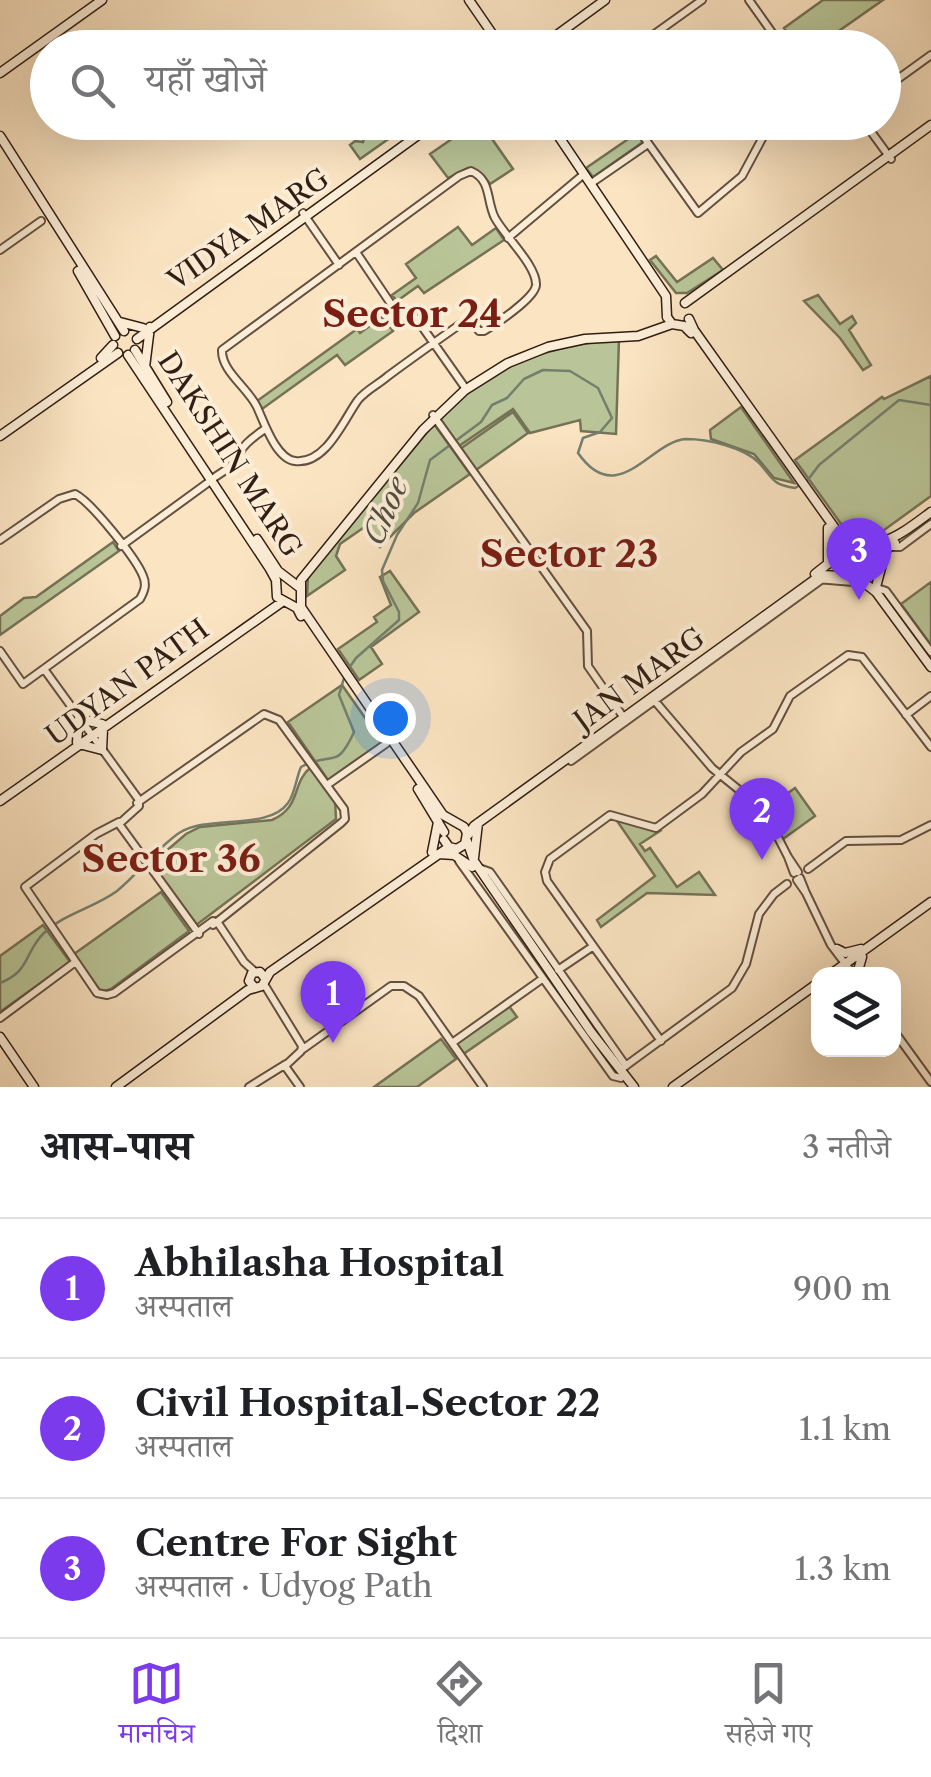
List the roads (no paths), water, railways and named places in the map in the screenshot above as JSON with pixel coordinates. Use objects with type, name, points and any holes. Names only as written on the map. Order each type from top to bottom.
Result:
[{"type":"main road","points":[[57,30],[99,0]]},
{"type":"main road","points":[[467,0],[489,30]]},
{"type":"main road","points":[[561,30],[602,0]]},
{"type":"main road","points":[[0,71],[30,49]]},
{"type":"main road","points":[[282,596],[296,586],[434,416],[466,388],[508,363],[548,347],[585,339],[638,336],[673,322],[682,308],[931,127]]},
{"type":"main road","name":"DAKSHIN MARG","points":[[0,139],[120,341],[278,571],[296,586],[301,607],[388,743],[440,816],[458,825],[467,838]]},
{"type":"main road","name":"VIDYA MARG","points":[[304,214],[404,140]]},
{"type":"main road","name":"VIDYA MARG","points":[[131,334],[410,140]]},
{"type":"main road","points":[[562,140],[666,296],[682,308]]},
{"type":"main road","points":[[563,140],[682,308],[754,420]]},
{"type":"main road","points":[[673,322],[682,308]]},
{"type":"main road","points":[[673,322],[688,329],[797,479],[828,528],[836,569],[844,576]]},
{"type":"main road","points":[[104,358],[120,341],[146,327],[145,367]]},
{"type":"main road","points":[[0,433],[131,334]]},
{"type":"main road","name":"DAKSHIN MARG","points":[[120,341],[131,334]]},
{"type":"main road","name":"DAKSHIN MARG","points":[[120,341],[145,367],[282,596],[344,676],[440,816],[450,845]]},
{"type":"main road","points":[[104,358],[135,363]]},
{"type":"main road","points":[[805,491],[840,534],[865,544],[890,541],[931,518]]},
{"type":"main road","points":[[862,581],[873,559],[931,518]]},
{"type":"main road","points":[[828,528],[833,557]]},
{"type":"main road","points":[[833,557],[852,540]]},
{"type":"main road","points":[[865,544],[873,559]]},
{"type":"main road","points":[[876,588],[888,548]]},
{"type":"main road","name":"JAN MARG","points":[[653,697],[833,557]]},
{"type":"main road","points":[[868,572],[931,664]]},
{"type":"main road","points":[[819,580],[828,574],[862,581],[931,664]]},
{"type":"main road","name":"JAN MARG","points":[[450,845],[467,838],[477,821],[819,580]]},
{"type":"main road","points":[[282,596],[296,586]]},
{"type":"main road","name":"UDYAN PATH","points":[[0,800],[282,596]]},
{"type":"main road","name":"JAN MARG","points":[[450,845],[458,825],[487,816],[623,717]]},
{"type":"main road","points":[[80,719],[103,725],[102,750],[78,743],[80,719]]},
{"type":"main road","points":[[433,854],[440,816],[477,821],[476,871]]},
{"type":"main road","points":[[467,838],[476,871]]},
{"type":"main road","points":[[433,854],[450,845]]},
{"type":"main road","points":[[113,1087],[450,845]]},
{"type":"main road","points":[[450,845],[476,871],[631,1086],[645,1087]]},
{"type":"main road","points":[[848,965],[931,904]]},
{"type":"main road","points":[[848,965],[931,904]]},
{"type":"main road","points":[[848,965],[848,953],[868,948]]},
{"type":"main road","points":[[674,1087],[811,991]]},
{"type":"main road","points":[[682,1087],[811,991]]},
{"type":"main road","points":[[0,1040],[32,1087]]},
{"type":"street","points":[[660,30],[702,0]]},
{"type":"street","points":[[747,0],[768,30]]},
{"type":"street","points":[[901,77],[931,55]]},
{"type":"street","points":[[645,140],[698,213],[742,176],[761,140]]},
{"type":"street","points":[[879,140],[889,154]]},
{"type":"street","points":[[593,182],[648,144]]},
{"type":"street","points":[[470,318],[479,331],[492,326],[535,290],[532,271],[493,213],[486,183],[472,171],[458,176],[222,350],[225,364],[256,406],[265,429],[288,459],[300,462],[334,439],[364,394],[432,343],[470,318],[482,315],[492,326]]},
{"type":"street","points":[[508,238],[584,174]]},
{"type":"street","points":[[304,214],[339,265]]},
{"type":"street","points":[[0,250],[41,220]]},
{"type":"street","points":[[356,252],[391,304],[416,318],[466,388]]},
{"type":"street","points":[[434,416],[587,631],[588,666],[623,717]]},
{"type":"street","points":[[121,546],[236,463],[252,438],[265,429]]},
{"type":"street","points":[[0,540],[59,499],[75,494],[85,499],[143,576],[142,595],[23,684],[0,651]]},
{"type":"street","points":[[819,580],[862,581]]},
{"type":"street","points":[[876,588],[886,591],[931,652]]},
{"type":"street","points":[[662,1041],[547,880],[545,872],[550,859],[610,816],[659,828],[773,728],[790,696],[848,655],[862,657],[931,748]]},
{"type":"street","points":[[44,668],[138,803]]},
{"type":"street","points":[[487,816],[492,817],[653,697],[679,733],[766,812],[829,940],[848,965]]},
{"type":"street","points":[[907,716],[931,698]]},
{"type":"street","points":[[264,714],[280,720],[327,785],[344,809],[346,819],[214,923],[107,996],[96,993],[25,891],[26,884],[264,714]]},
{"type":"street","points":[[327,785],[388,743]]},
{"type":"street","points":[[117,822],[196,934]]},
{"type":"street","points":[[450,845],[476,871],[542,979],[613,1076],[732,988],[746,964],[759,914],[774,894],[846,841],[893,842],[931,825]]},
{"type":"street","points":[[476,871],[490,872],[622,1071]]},
{"type":"street","points":[[214,923],[304,1048]]},
{"type":"street","points":[[558,970],[592,947]]},
{"type":"street","points":[[0,1018],[74,963]]},
{"type":"street","points":[[452,1044],[542,979]]},
{"type":"street","points":[[249,1087],[396,985],[420,996],[483,1087]]},
{"type":"street","points":[[901,1037],[931,1078]]},
{"type":"street","points":[[287,1064],[298,1085]]},
{"type":"waterway","name":"Choe","points":[[347,671],[399,620],[382,570],[397,535],[418,503],[430,460],[481,422],[492,405],[507,398],[524,379],[543,370],[570,371],[598,388],[612,418],[600,432],[583,438],[578,453],[593,469],[607,475],[634,468],[673,443],[695,439],[744,452],[777,483],[795,488],[899,400],[931,405]]},
{"type":"waterway","name":"Choe","points":[[0,983],[17,973],[44,933],[117,891],[179,833],[205,824],[252,820],[279,812],[290,799],[301,767],[337,756],[354,732],[339,695],[344,678]]},
{"type":"place","name":"Centre For Sight","points":[[859,600]]},
{"type":"place","name":"Civil Hospital-Sector 22","points":[[762,860]]},
{"type":"place","name":"Abhilasha Hospital","points":[[333,1043]]},
{"type":"district","name":"Sector 24","points":[[412,314]]},
{"type":"district","name":"Sector 23","points":[[569,554]]},
{"type":"district","name":"Sector 36","points":[[171,859]]}]
